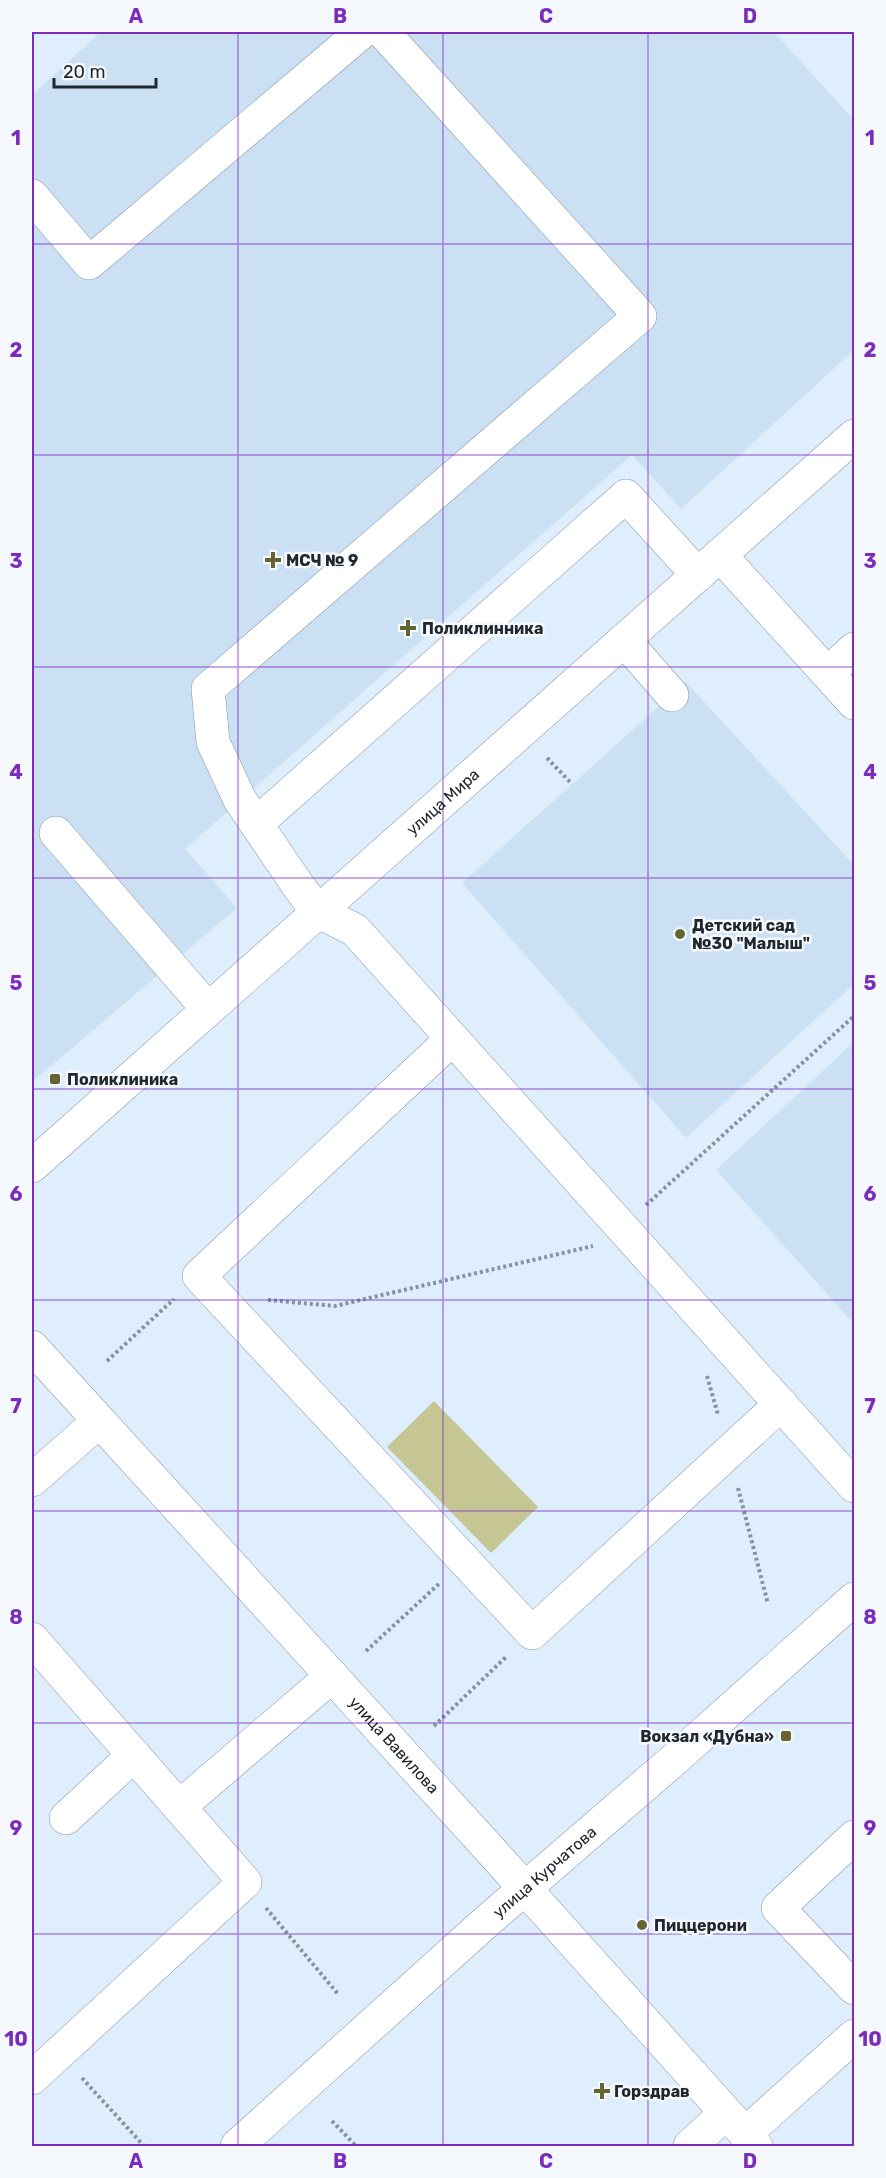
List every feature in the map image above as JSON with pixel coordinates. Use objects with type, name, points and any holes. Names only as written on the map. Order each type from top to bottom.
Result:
[{"type":"main road","points":[[32,196],[89,263],[362,32]]},
{"type":"main road","points":[[383,32],[640,316],[208,689],[213,742],[240,800],[317,911],[355,930],[855,1486]]},
{"type":"main road","name":"улица Мира","points":[[32,1166],[207,1008],[855,436]]},
{"type":"main road","points":[[256,824],[616,487],[709,565],[828,674],[855,703]]},
{"type":"main road","points":[[624,640],[672,695]]},
{"type":"main road","points":[[828,674],[855,649]]},
{"type":"main road","points":[[56,833],[207,1008]]},
{"type":"main road","points":[[452,1039],[208,1286],[532,1633],[780,1404]]},
{"type":"main road","name":"улица Вавилова","points":[[32,1347],[525,1888],[742,2131]]},
{"type":"main road","points":[[32,1480],[98,1422]]},
{"type":"main road","name":"улица Курчатова","points":[[237,2146],[525,1888],[855,1599]]},
{"type":"main road","points":[[32,1639],[244,1882],[51,2045],[32,2078]]},
{"type":"main road","points":[[179,1807],[332,1676]]},
{"type":"main road","points":[[66,1818],[134,1755]]},
{"type":"main road","points":[[855,1837],[778,1908],[855,1988]]},
{"type":"main road","points":[[690,2146],[742,2131],[855,2036]]},
{"type":"path","points":[[547,758],[572,784]]},
{"type":"path","points":[[107,1361],[208,1286],[335,1306],[593,1246],[621,1227],[855,1016]]},
{"type":"path","points":[[366,1651],[465,1560]]},
{"type":"path","points":[[434,1726],[532,1633]]},
{"type":"path","points":[[244,1882],[338,1994]]},
{"type":"path","points":[[51,2045],[144,2146]]},
{"type":"path","points":[[332,2121],[356,2146]]},
{"type":"shaded area","name":"МСЧ № 9","points":[[101,32],[774,32],[854,120],[854,350],[681,509],[632,455],[185,849],[237,908],[32,1082],[32,95]]},
{"type":"shaded area","name":"Детский сад №30 \"Малыш\"","points":[[686,682],[854,865],[854,984],[686,1138],[462,883]]},
{"type":"shaded area","points":[[854,1042],[854,1324],[716,1170]]},
{"type":"green space","points":[[434,1401],[538,1507],[491,1553],[387,1447]]},
{"type":"place","name":"МСЧ № 9","points":[[273,560]]},
{"type":"place","name":"Поликлинника","points":[[408,628]]},
{"type":"place","name":"Детский сад №30 \"Малыш\"","points":[[680,934]]},
{"type":"place","name":"Поликлиника","points":[[55,1079]]},
{"type":"place","name":"Вокзал «Дубна»","points":[[786,1736]]},
{"type":"place","name":"Пиццерони","points":[[642,1925]]},
{"type":"place","name":"Горздрав","points":[[602,2091]]}]
